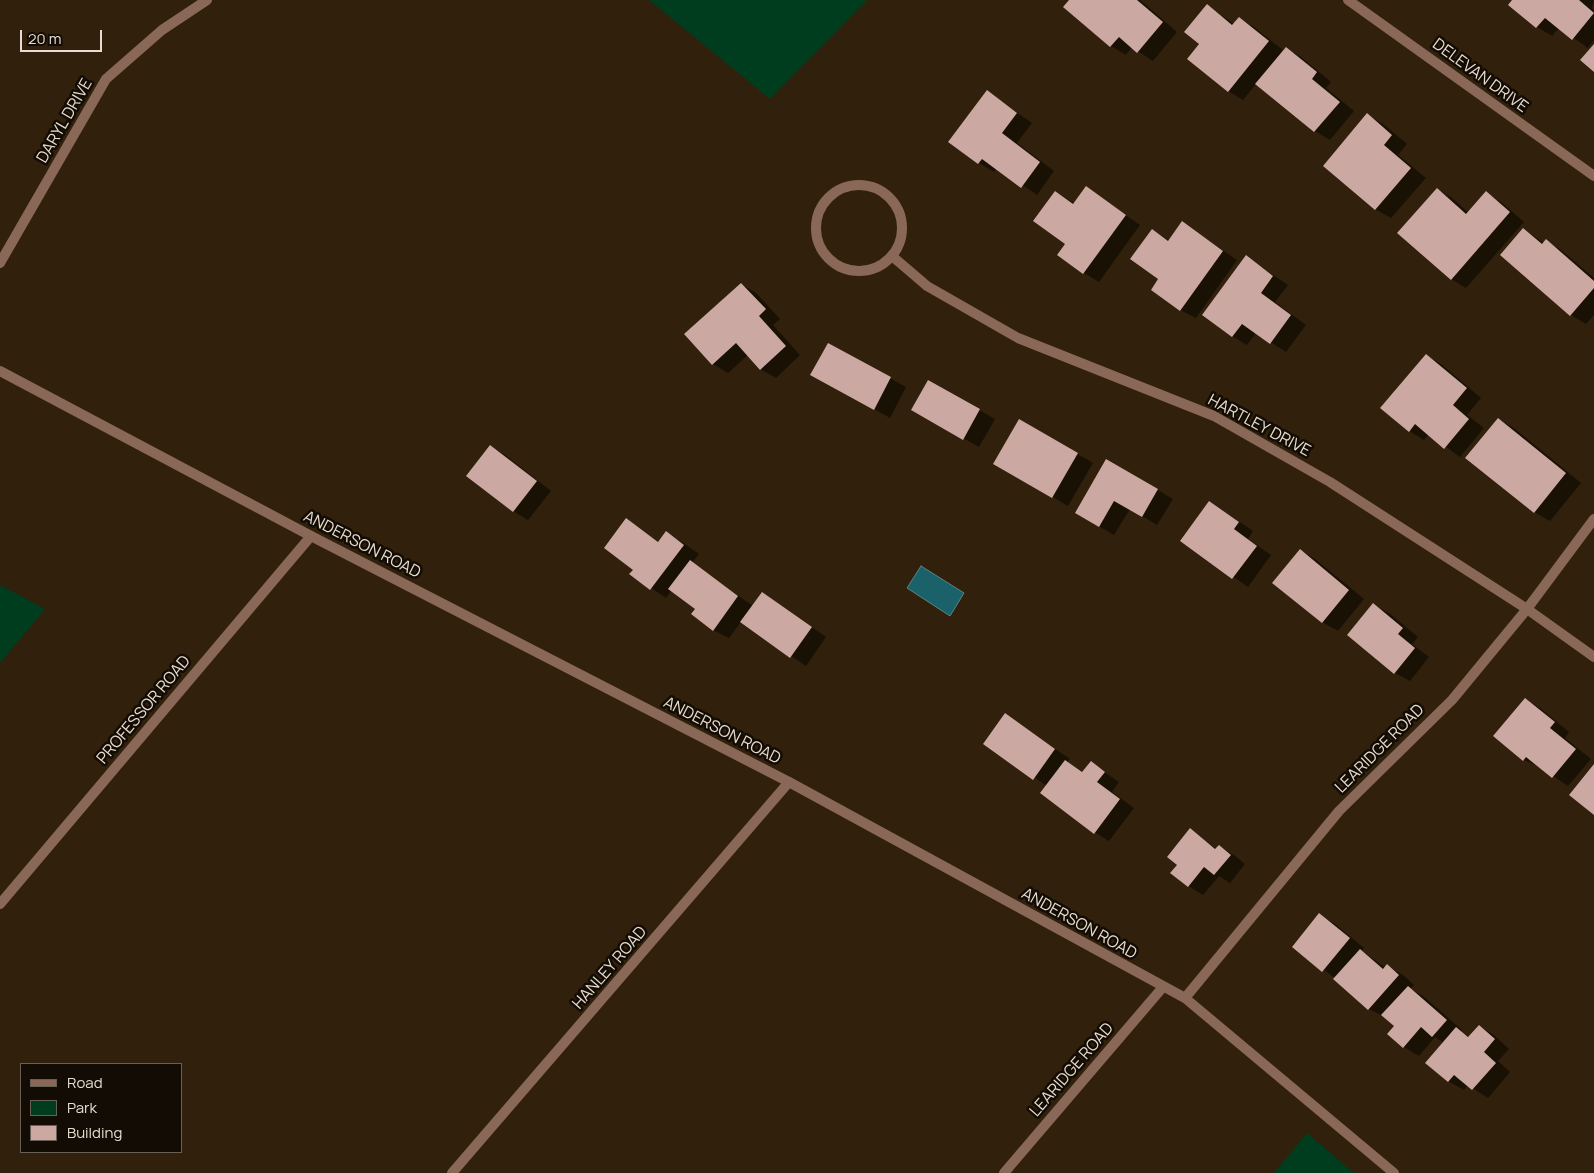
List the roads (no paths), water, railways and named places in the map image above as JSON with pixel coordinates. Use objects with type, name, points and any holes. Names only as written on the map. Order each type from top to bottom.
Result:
[{"type":"street","name":"DARYL DRIVE","points":[[0,263],[106,79],[162,30],[207,0]]},
{"type":"street","name":"DELEVAN DRIVE","points":[[1348,0],[1594,176]]},
{"type":"street","points":[[867,185],[879,189],[890,197],[898,208],[902,220],[899,246],[892,256],[882,265],[858,272],[845,269],[834,263],[824,254],[818,243],[815,230],[816,217],[821,205],[841,188],[867,185]]},
{"type":"street","name":"HARTLEY DRIVE","points":[[892,256],[927,286],[1018,338],[1214,416],[1330,482],[1527,609],[1594,657]]},
{"type":"street","name":"ANDERSON ROAD","points":[[0,371],[311,536],[789,782],[1185,998],[1394,1173]]},
{"type":"street","name":"LEARIDGE ROAD","points":[[1185,998],[1338,811],[1452,700],[1527,609],[1594,519]]},
{"type":"street","name":"PROFESSOR ROAD","points":[[0,904],[311,536]]},
{"type":"street","name":"HANLEY ROAD","points":[[452,1173],[789,782]]},
{"type":"street","name":"LEARIDGE ROAD","points":[[1004,1173],[1163,987]]},
{"type":"water","points":[[921,566],[964,593],[950,616],[907,588]]}]
